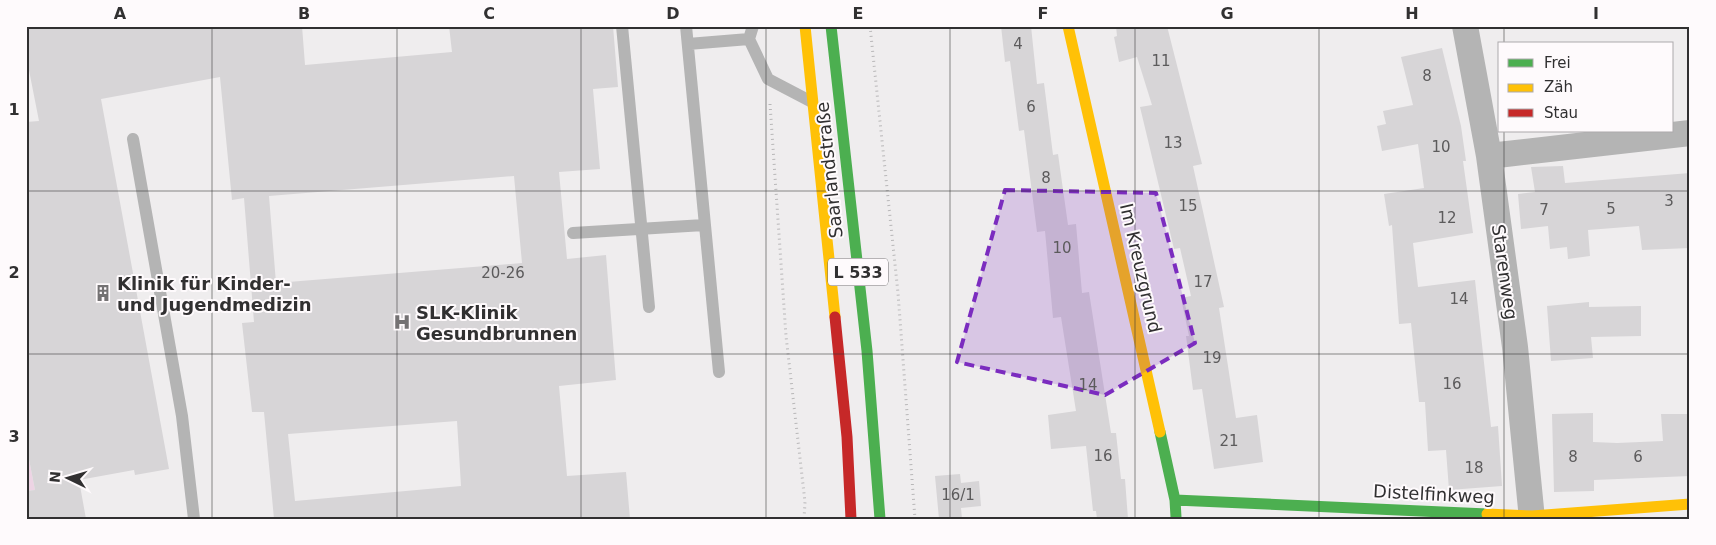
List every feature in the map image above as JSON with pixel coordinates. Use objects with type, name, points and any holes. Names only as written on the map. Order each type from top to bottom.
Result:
[{"type":"street","name":"Saarlandstraße","points":[[805,26],[847,437],[851,519]]},
{"type":"street","name":"Saarlandstraße","points":[[831,26],[867,351],[880,519]]},
{"type":"street","name":"Im Kreuzgrund","points":[[1068,26],[1175,500],[1176,519]]},
{"type":"street","name":"Starenweg","points":[[1466,26],[1489,156],[1515,347],[1532,517]]},
{"type":"street","points":[[1489,156],[1690,133]]},
{"type":"street","points":[[838,519],[837,488],[847,437]]},
{"type":"street","name":"Distelfinkweg","points":[[1175,500],[1532,517],[1690,504]]},
{"type":"lane","points":[[622,26],[649,307]]},
{"type":"lane","points":[[686,26],[719,372]]},
{"type":"lane","points":[[753,26],[749,39],[768,79],[813,103]]},
{"type":"lane","points":[[688,44],[749,39]]},
{"type":"lane","points":[[134,139],[182,416],[194,519]]},
{"type":"lane","points":[[573,233],[704,225]]},
{"type":"path","points":[[870,26],[898,293],[915,519]]},
{"type":"path","points":[[768,79],[786,336],[805,502],[804,519]]},
{"type":"highlighted area","points":[[1005,190],[1156,193],[1195,343],[1105,395],[957,362]]},
{"type":"shaded area","points":[[26,444],[35,490],[26,491]]},
{"type":"building","points":[[26,26],[302,26],[305,65],[452,52],[449,26],[613,26],[618,87],[593,89],[600,169],[559,172],[567,259],[606,255],[616,380],[559,386],[567,476],[626,472],[630,519],[274,519],[264,412],[252,412],[242,323],[254,322],[244,198],[232,200],[220,77],[101,99],[169,469],[135,475],[134,470],[79,480],[86,519],[26,519],[26,491],[35,490],[26,444],[26,122],[39,121],[26,55]],"holes":[[[514,176],[522,263],[276,283],[269,196]],[[457,421],[461,486],[295,501],[288,434]]]},
{"type":"building","points":[[1001,26],[1031,26],[1037,84],[1044,83],[1053,155],[1058,154],[1068,225],[1076,224],[1082,293],[1089,292],[1111,433],[1116,433],[1121,479],[1125,479],[1128,519],[1097,519],[1096,511],[1093,511],[1086,446],[1051,449],[1048,415],[1076,411],[1061,317],[1053,318],[1045,231],[1037,232],[1024,130],[1019,131],[1010,61],[1005,62]]},
{"type":"building","points":[[1116,26],[1167,26],[1202,164],[1193,166],[1224,307],[1219,308],[1236,418],[1257,415],[1263,462],[1214,469],[1202,389],[1193,390],[1186,336],[1189,336],[1181,298],[1191,296],[1180,248],[1174,249],[1140,107],[1152,105],[1137,57],[1119,62],[1114,37],[1117,36]]},
{"type":"building","points":[[1442,48],[1461,126],[1466,161],[1463,161],[1473,233],[1413,243],[1418,287],[1475,280],[1491,427],[1498,426],[1502,486],[1449,490],[1446,450],[1428,451],[1425,402],[1419,402],[1411,323],[1399,324],[1392,225],[1389,226],[1384,194],[1424,188],[1418,144],[1382,151],[1377,126],[1386,124],[1383,111],[1413,105],[1401,57]]},
{"type":"building","points":[[1563,166],[1565,183],[1690,173],[1690,248],[1642,250],[1639,226],[1588,230],[1590,256],[1568,259],[1567,247],[1550,249],[1548,226],[1521,229],[1518,194],[1535,192],[1531,167]]},
{"type":"building","points":[[1589,302],[1589,307],[1641,306],[1641,336],[1591,337],[1593,358],[1551,361],[1547,306]]},
{"type":"building","points":[[1593,413],[1593,442],[1617,443],[1663,441],[1661,414],[1690,414],[1690,476],[1594,480],[1594,491],[1554,492],[1552,414]]},
{"type":"building","points":[[960,474],[961,483],[979,481],[981,506],[961,508],[962,519],[939,519],[935,476]]},
{"type":"traffic: fast","points":[[831,26],[867,351],[880,519]]},
{"type":"traffic: fast","points":[[1160,432],[1175,500],[1176,517]]},
{"type":"traffic: fast","points":[[1175,500],[1487,514]]},
{"type":"traffic: slow","points":[[805,26],[835,317]]},
{"type":"traffic: slow","points":[[1068,26],[1160,432]]},
{"type":"traffic: slow","points":[[1487,514],[1532,516],[1690,504]]},
{"type":"traffic: jam","points":[[835,317],[847,437],[851,519]]},
{"type":"place","name":"Klinik für Kinder- und Jugendmedizin","points":[[103,293]]},
{"type":"place","name":"SLK-Klinik Gesundbrunnen","points":[[402,322]]}]
